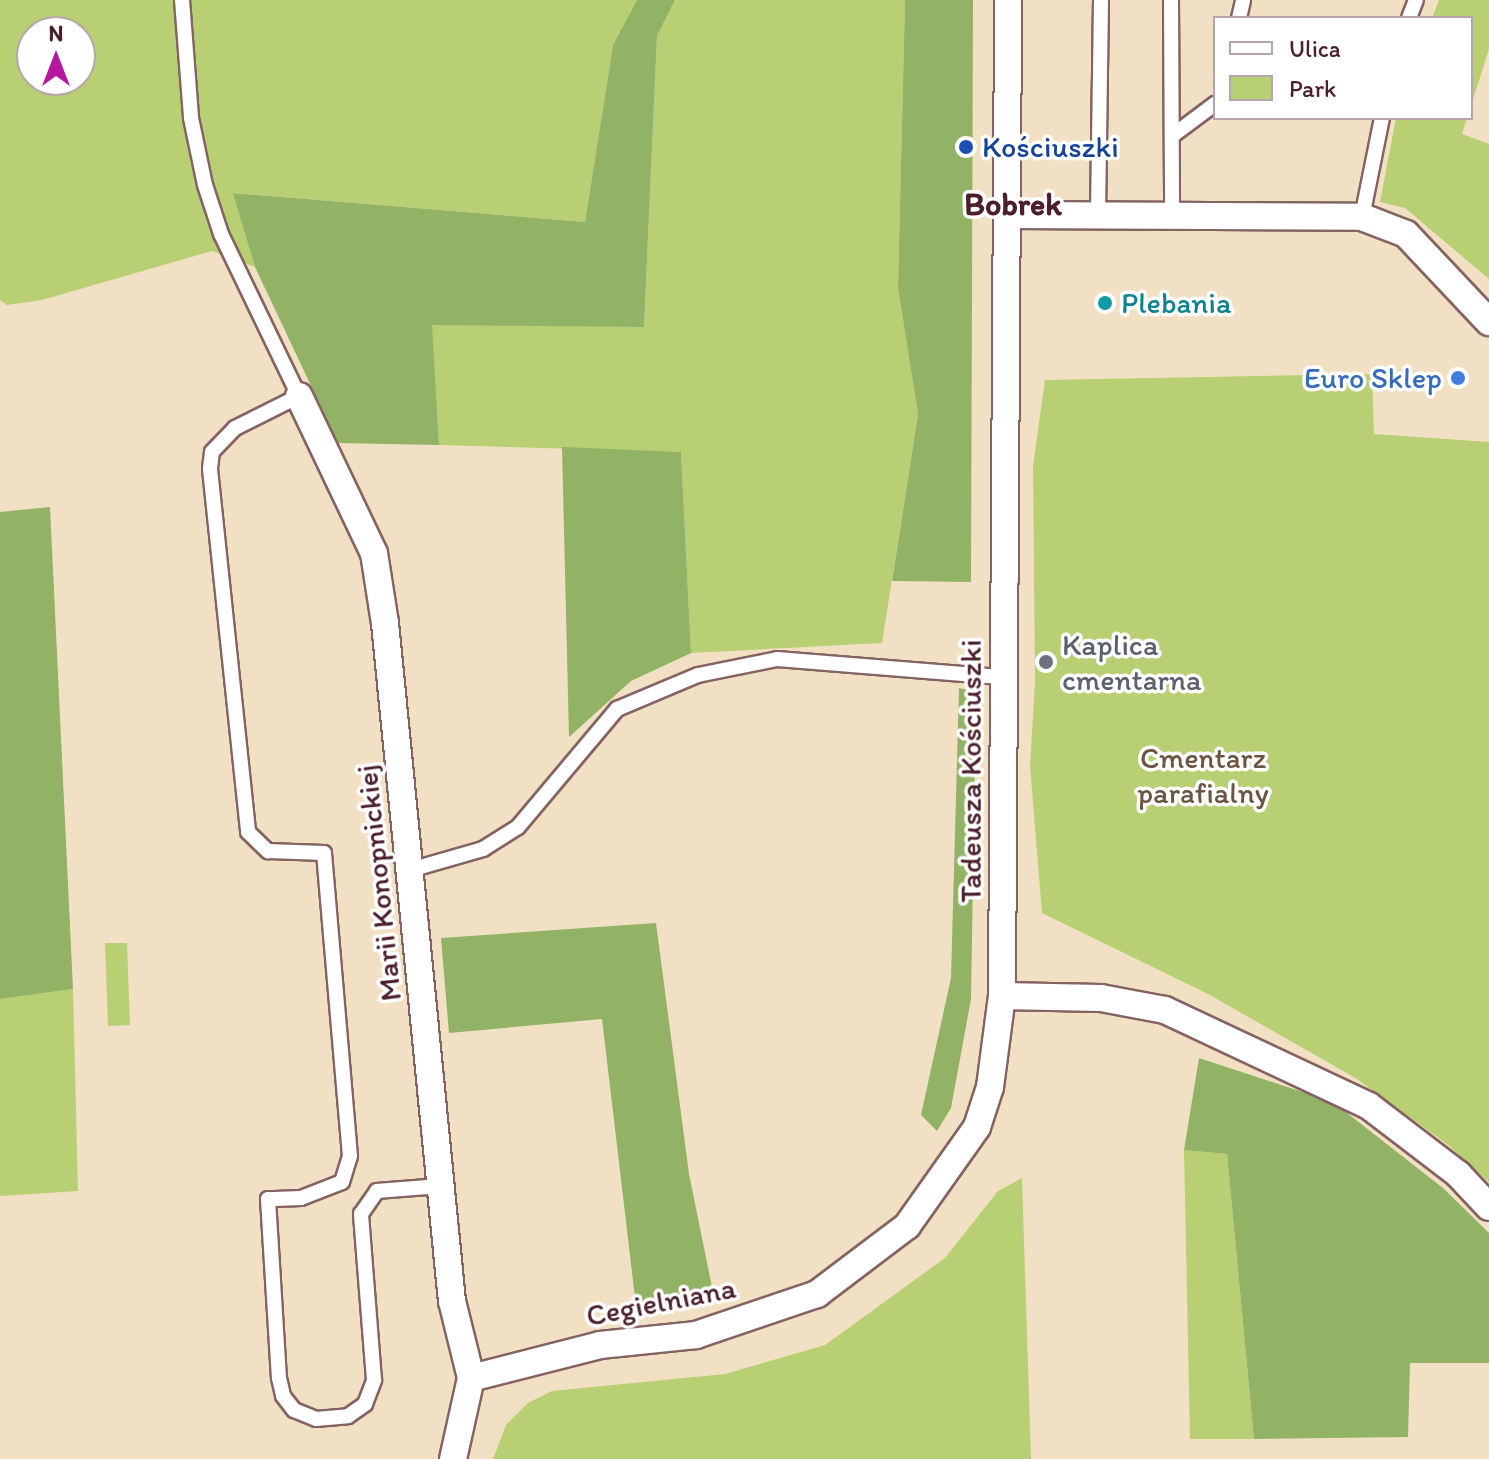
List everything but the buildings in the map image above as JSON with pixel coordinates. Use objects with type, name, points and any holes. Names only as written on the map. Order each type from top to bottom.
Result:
[{"type":"street","name":"Tadeusza Kościuszki","points":[[1002,996],[1008,0]]},
{"type":"street","points":[[1009,215],[1362,217],[1406,234],[1489,322]]},
{"type":"street","name":"Marii Konopnickiej","points":[[299,396],[374,553],[410,870],[452,1301],[471,1378]]},
{"type":"street","points":[[1002,996],[1101,998],[1165,1010],[1369,1106],[1458,1174],[1489,1207]]},
{"type":"street","name":"Cegielniana","points":[[471,1378],[600,1345],[696,1335],[817,1294],[907,1226],[977,1127],[990,1087],[1002,996]]},
{"type":"street","points":[[453,1459],[471,1378]]},
{"type":"lane","points":[[182,0],[191,118],[205,185],[221,234],[299,396],[235,428],[212,452],[210,469],[248,832],[268,851],[324,853],[350,1156],[342,1182],[301,1198],[268,1199],[279,1378],[283,1396],[294,1410],[316,1419],[332,1418],[348,1416],[365,1404],[374,1380],[361,1214],[377,1191],[440,1186]]},
{"type":"lane","points":[[1098,215],[1101,0]]},
{"type":"lane","points":[[1171,0],[1172,214]]},
{"type":"lane","points":[[1172,136],[1213,105]]},
{"type":"lane","points":[[1362,217],[1382,120]]},
{"type":"lane","points":[[410,870],[483,849],[518,827],[617,709],[698,675],[777,659],[1003,677]]},
{"type":"green space","points":[[0,0],[637,0],[613,45],[585,222],[234,193],[255,267],[212,251],[42,300],[7,305],[0,300]]},
{"type":"green space","points":[[637,0],[675,0],[657,36],[644,327],[432,325],[439,445],[338,443],[255,267],[233,193],[585,222],[613,45]]},
{"type":"green space","points":[[675,0],[905,0],[898,288],[918,414],[882,643],[691,653],[681,452],[439,445],[431,324],[644,327],[657,36]]},
{"type":"green space","points":[[905,0],[973,0],[971,582],[892,581],[918,414],[898,288]]},
{"type":"green space","points":[[1439,0],[1489,0],[1489,49],[1473,100],[1473,16],[1433,16]]},
{"type":"green space","points":[[1396,120],[1466,120],[1462,134],[1489,144],[1489,279],[1405,208],[1380,202]]},
{"type":"green space","name":"Cmentarz parafialny","points":[[1372,374],[1374,434],[1489,442],[1489,1182],[1447,1144],[1357,1079],[1208,994],[1042,913],[1030,766],[1035,682],[1033,466],[1045,380]]},
{"type":"green space","points":[[562,447],[681,452],[691,653],[631,681],[569,737]]},
{"type":"green space","points":[[50,507],[73,989],[0,999],[0,512]]},
{"type":"green space","points":[[959,688],[976,692],[971,999],[951,1108],[937,1131],[921,1115],[951,978]]},
{"type":"green space","points":[[656,923],[689,1174],[714,1297],[636,1306],[602,1019],[449,1033],[441,938]]},
{"type":"green space","points":[[105,943],[127,943],[130,1025],[108,1026]]},
{"type":"green space","points":[[73,989],[78,1191],[0,1196],[0,999]]},
{"type":"green space","points":[[1199,1058],[1333,1102],[1443,1188],[1489,1233],[1489,1363],[1410,1363],[1408,1437],[1254,1439],[1227,1154],[1184,1150]]},
{"type":"green space","points":[[1184,1150],[1227,1154],[1254,1439],[1190,1439]]},
{"type":"green space","points":[[1022,1178],[1031,1459],[493,1459],[506,1425],[528,1403],[552,1391],[725,1374],[825,1345],[945,1258],[998,1191]]},
{"type":"place","name":"Kościuszki","points":[[966,147]]},
{"type":"place","name":"Plebania","points":[[1105,303]]},
{"type":"place","name":"Euro Sklep","points":[[1458,378]]},
{"type":"place","name":"Kaplica cmentarna","points":[[1046,662]]},
{"type":"district","name":"Bobrek","points":[[1013,204]]}]
